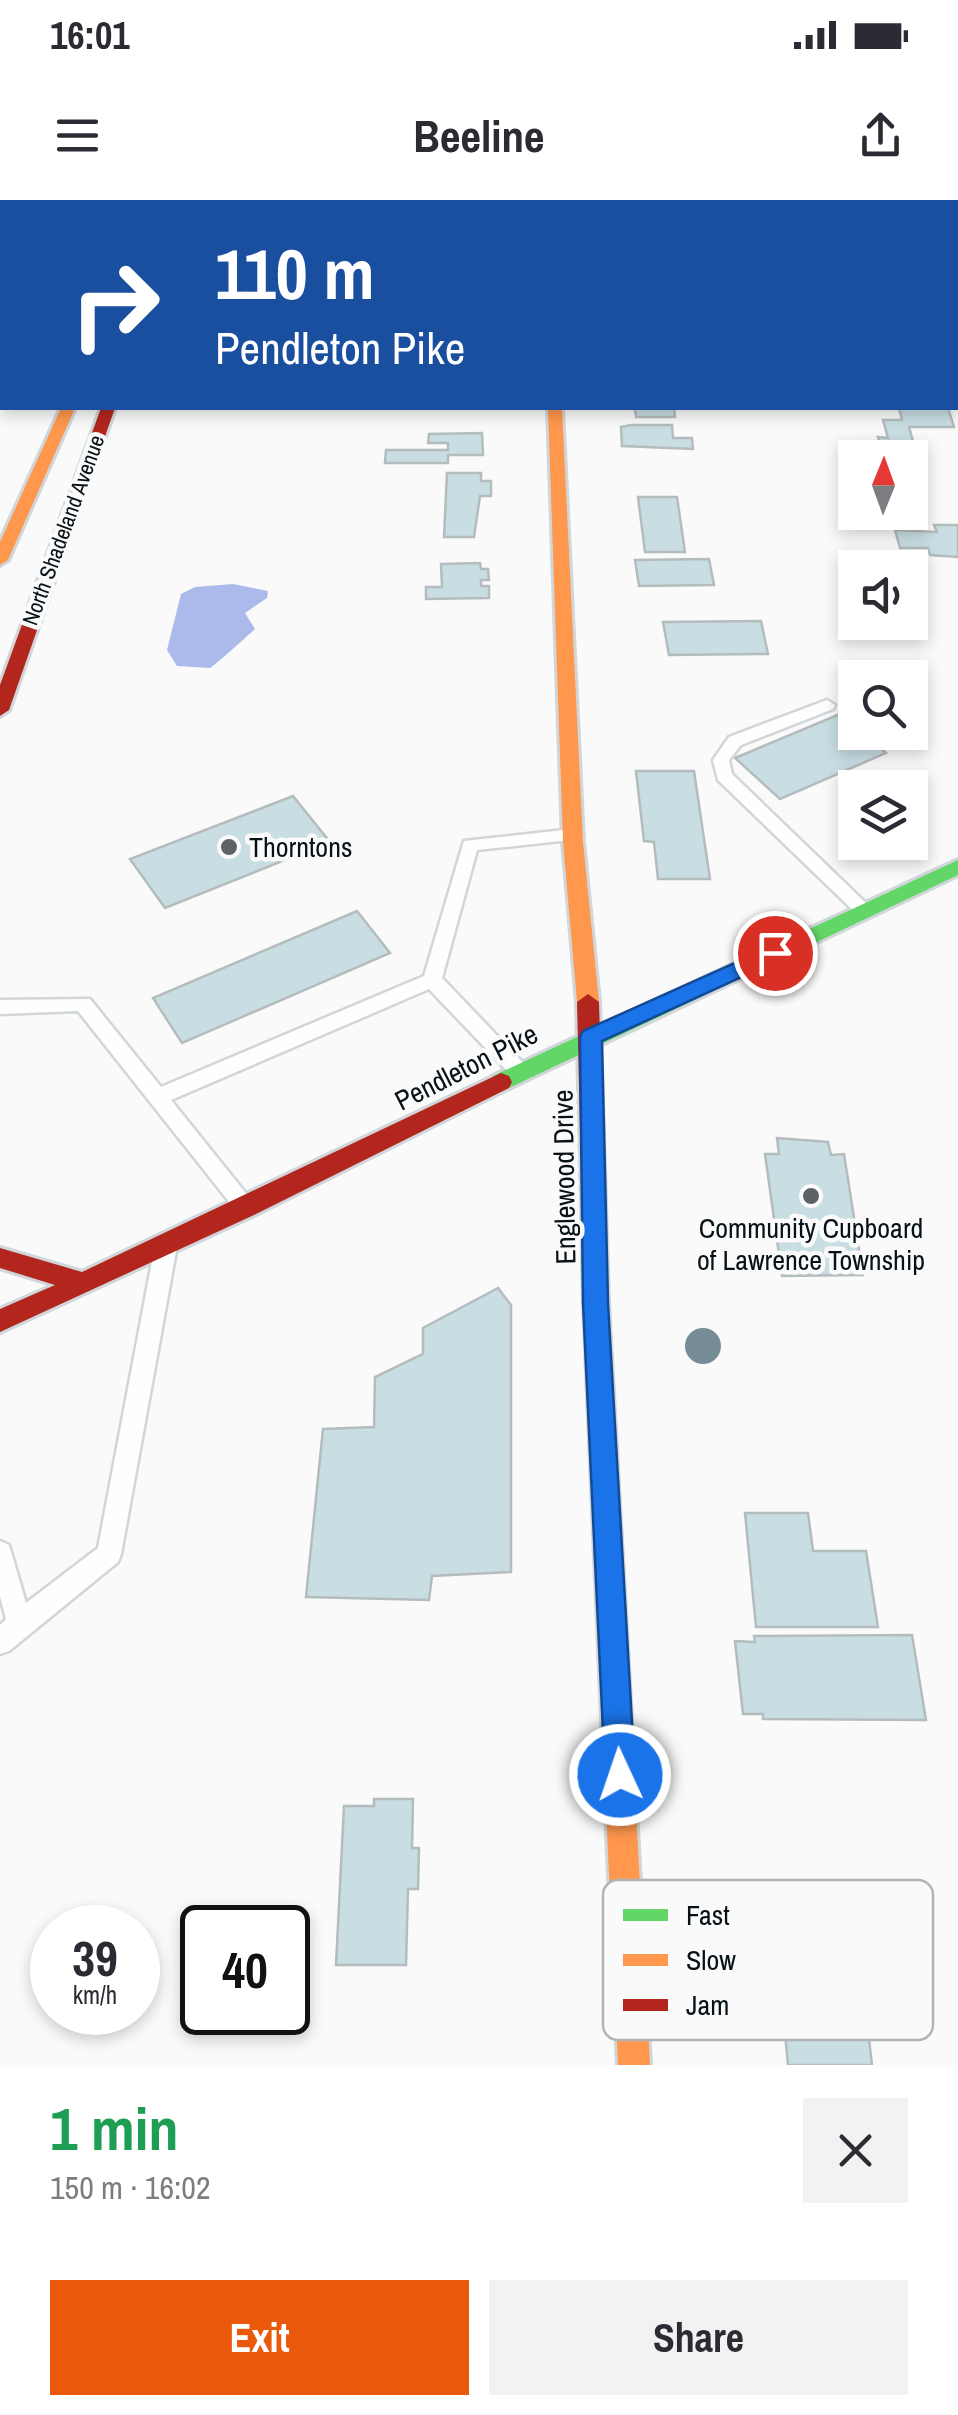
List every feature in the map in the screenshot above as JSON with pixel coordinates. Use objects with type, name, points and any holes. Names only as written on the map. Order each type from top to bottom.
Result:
[{"type":"main road","name":"North Shadeland Avenue","points":[[0,560],[67,410]]},
{"type":"main road","name":"North Shadeland Avenue","points":[[0,710],[107,410]]},
{"type":"main road","name":"Englewood Drive","points":[[555,410],[573,834],[591,1037],[596,1303],[625,1880]]},
{"type":"main road","name":"Pendleton Pike","points":[[0,1321],[246,1208],[591,1037],[958,867]]},
{"type":"main road","points":[[0,1258],[84,1283]]},
{"type":"main road","name":"Englewood Drive","points":[[633,2040],[634,2065]]},
{"type":"lane","points":[[827,704],[735,741],[721,760],[724,776],[864,911]]},
{"type":"lane","points":[[432,980],[470,844],[573,834]]},
{"type":"lane","points":[[432,980],[522,1074]]},
{"type":"lane","points":[[157,1097],[432,980]]},
{"type":"lane","points":[[0,1007],[83,1004],[246,1208]]},
{"type":"lane","points":[[0,1642],[109,1554],[166,1246]]},
{"type":"lane","points":[[0,1553],[20,1622]]},
{"type":"water","points":[[233,584],[268,591],[267,598],[245,613],[255,629],[210,668],[177,666],[167,650],[181,594],[195,587]]},
{"type":"building","points":[[635,410],[674,410],[675,417],[636,417]]},
{"type":"building","points":[[900,410],[949,410],[954,427],[909,427],[913,440],[879,440],[878,437],[888,438],[883,420],[902,420]]},
{"type":"building","points":[[672,425],[673,438],[692,438],[693,449],[622,446],[621,427]]},
{"type":"building","points":[[482,433],[483,455],[448,455],[448,463],[385,463],[386,450],[448,450],[448,443],[428,443],[429,434]]},
{"type":"building","points":[[447,473],[481,473],[481,481],[491,481],[491,496],[480,496],[474,537],[444,537]]},
{"type":"building","points":[[638,497],[677,497],[685,552],[645,552]]},
{"type":"building","points":[[934,525],[958,525],[958,557],[930,555],[928,548],[900,548],[895,530],[937,532]]},
{"type":"building","points":[[709,559],[714,585],[639,586],[635,560]]},
{"type":"building","points":[[480,563],[481,569],[488,569],[489,580],[481,580],[481,586],[489,586],[489,598],[426,599],[426,587],[442,587],[441,564]]},
{"type":"building","points":[[761,621],[768,654],[669,655],[663,622]]},
{"type":"building","points":[[838,715],[838,750],[886,753],[838,770],[838,774],[780,799],[735,758]]},
{"type":"building","points":[[636,771],[694,771],[710,879],[658,879],[654,842],[644,841]]},
{"type":"building","points":[[293,796],[330,842],[165,908],[130,859]]},
{"type":"building","points":[[357,911],[390,953],[182,1043],[153,998]]},
{"type":"building","name":"Community Cupboard of Lawrence Township","points":[[777,1138],[828,1142],[831,1155],[844,1154],[863,1275],[782,1276],[765,1154],[779,1154]]},
{"type":"building","points":[[498,1288],[511,1305],[511,1572],[432,1576],[429,1600],[306,1597],[323,1429],[374,1427],[375,1377],[423,1354],[423,1328]]},
{"type":"building","points":[[745,1513],[808,1513],[813,1551],[866,1551],[878,1627],[756,1627]]},
{"type":"building","points":[[912,1635],[926,1720],[763,1719],[763,1714],[743,1714],[735,1641],[755,1642],[754,1636]]},
{"type":"building","points":[[374,1799],[413,1799],[412,1848],[419,1848],[418,1889],[408,1889],[406,1965],[336,1965],[344,1806],[374,1806]]},
{"type":"building","points":[[786,2040],[869,2040],[872,2065],[788,2065]]},
{"type":"traffic: fast","points":[[501,1082],[958,867]]},
{"type":"traffic: slow","points":[[0,560],[67,410]]},
{"type":"traffic: slow","points":[[555,410],[573,842],[588,1002]]},
{"type":"traffic: slow","points":[[621,1811],[625,1880]]},
{"type":"traffic: slow","points":[[633,2040],[634,2065]]},
{"type":"traffic: jam","points":[[0,710],[107,410]]},
{"type":"traffic: jam","points":[[588,1002],[596,1303],[621,1811]]},
{"type":"traffic: jam","points":[[0,1321],[246,1208],[501,1082]]},
{"type":"traffic: jam","points":[[0,1258],[84,1283]]},
{"type":"place","name":"Thorntons","points":[[229,847]]},
{"type":"place","name":"Community Cupboard of Lawrence Township","points":[[811,1196]]},
{"type":"route","points":[[620,1775],[596,1303],[591,1037],[775,953]]}]
